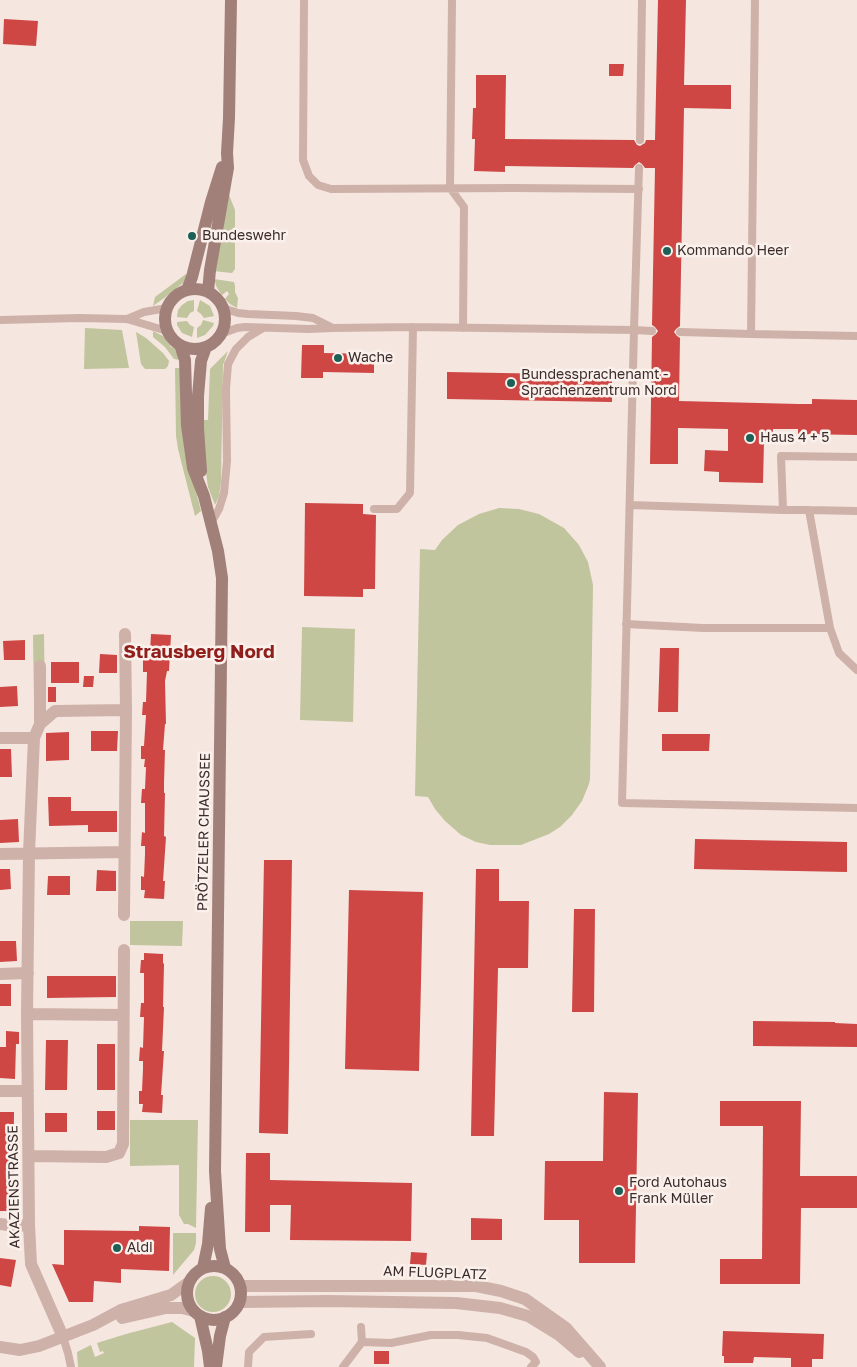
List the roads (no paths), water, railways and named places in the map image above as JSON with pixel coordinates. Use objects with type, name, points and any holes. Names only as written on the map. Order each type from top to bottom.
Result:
[{"type":"main road","points":[[208,292],[209,274],[228,168],[230,0]]},
{"type":"main road","points":[[187,290],[227,152]]},
{"type":"main road","points":[[167,331],[165,321],[167,308],[175,297],[187,290],[200,289],[216,297],[223,308],[225,321],[221,334],[215,342],[206,347],[194,349],[180,345]]},
{"type":"main road","name":"PRÖTZELER CHAUSSEE","points":[[167,331],[174,341],[180,345],[186,365],[187,426],[190,451],[204,496]]},
{"type":"main road","name":"PRÖTZELER CHAUSSEE","points":[[206,347],[200,361],[198,428],[204,496],[218,550],[222,578],[215,1171],[220,1249],[225,1268],[236,1278],[240,1286]]},
{"type":"main road","name":"PRÖTZELER CHAUSSEE","points":[[189,1282],[202,1268],[208,1244],[215,1171]]},
{"type":"main road","points":[[202,1268],[214,1266],[225,1268]]},
{"type":"main road","points":[[189,1282],[187,1298],[197,1314],[208,1351],[210,1367]]},
{"type":"main road","points":[[197,1314],[214,1320],[225,1317],[236,1309],[240,1302],[240,1286]]},
{"type":"main road","points":[[216,1367],[220,1336],[225,1317]]},
{"type":"street","points":[[124,915],[125,634]]},
{"type":"street","name":"AKAZIENSTRASSE","points":[[40,666],[40,724],[34,738],[29,853],[27,1014],[29,1225],[31,1264],[63,1337]]},
{"type":"street","points":[[40,724],[54,710],[126,710]]},
{"type":"street","points":[[0,738],[34,738]]},
{"type":"street","points":[[0,854],[124,852]]},
{"type":"street","points":[[29,1156],[106,1157],[119,1153],[123,1144],[124,950]]},
{"type":"street","points":[[0,974],[28,973]]},
{"type":"street","points":[[27,1014],[124,1015]]},
{"type":"street","points":[[0,1091],[28,1091]]},
{"type":"street","points":[[0,1224],[14,1226],[29,1225]]},
{"type":"street","points":[[0,1347],[20,1350],[33,1348],[93,1325],[121,1310],[171,1295],[189,1282]]},
{"type":"street","name":"AM FLUGPLATZ","points":[[240,1286],[476,1286],[501,1291],[526,1300],[532,1310],[596,1367]]},
{"type":"street","name":"AM FLUGPLATZ","points":[[240,1302],[456,1303],[532,1310],[566,1328],[600,1367]]},
{"type":"street","points":[[93,1325],[166,1308],[182,1308],[197,1314]]},
{"type":"lane","points":[[304,0],[303,160],[309,176],[318,185],[331,189],[638,189]]},
{"type":"lane","points":[[452,0],[450,188],[464,207],[463,328]]},
{"type":"lane","points":[[640,140],[642,0]]},
{"type":"lane","points":[[751,334],[754,0]]},
{"type":"lane","points":[[639,168],[622,803],[857,808]]},
{"type":"lane","points":[[127,319],[144,312],[167,308]]},
{"type":"lane","points":[[223,308],[238,313],[314,318],[333,328]]},
{"type":"lane","points":[[0,320],[127,319],[167,331]]},
{"type":"lane","points":[[374,509],[397,509],[410,493],[413,327]]},
{"type":"lane","points":[[221,334],[237,328],[413,327],[652,331]]},
{"type":"lane","points":[[210,525],[219,509],[224,493],[227,461],[226,389],[228,364],[236,349],[248,337],[263,328]]},
{"type":"lane","points":[[680,332],[857,336]]},
{"type":"lane","points":[[783,510],[781,456],[857,457]]},
{"type":"lane","points":[[630,505],[857,511]]},
{"type":"lane","points":[[809,510],[830,628],[839,653],[857,670]]},
{"type":"lane","points":[[626,624],[702,628],[830,628]]},
{"type":"lane","points":[[343,1367],[362,1342],[361,1327]]},
{"type":"lane","points":[[248,1367],[248,1352],[264,1337],[311,1334]]},
{"type":"lane","points":[[362,1342],[391,1343],[431,1335],[486,1338],[526,1352],[536,1362],[531,1367]]},
{"type":"lane","points":[[63,1337],[71,1367]]},
{"type":"place","name":"Bundeswehr","points":[[192,236]]},
{"type":"place","name":"Kommando Heer","points":[[667,251]]},
{"type":"place","name":"Wache","points":[[338,358]]},
{"type":"place","name":"Bundessprachenamt - Sprachenzentrum Nord","points":[[511,383]]},
{"type":"place","name":"Haus 4 + 5","points":[[750,438]]},
{"type":"place","name":"Ford Autohaus Frank Müller","points":[[619,1191]]},
{"type":"place","name":"Aldi","points":[[117,1248]]},
{"type":"district","name":"Strausberg Nord","points":[[199,652]]}]
